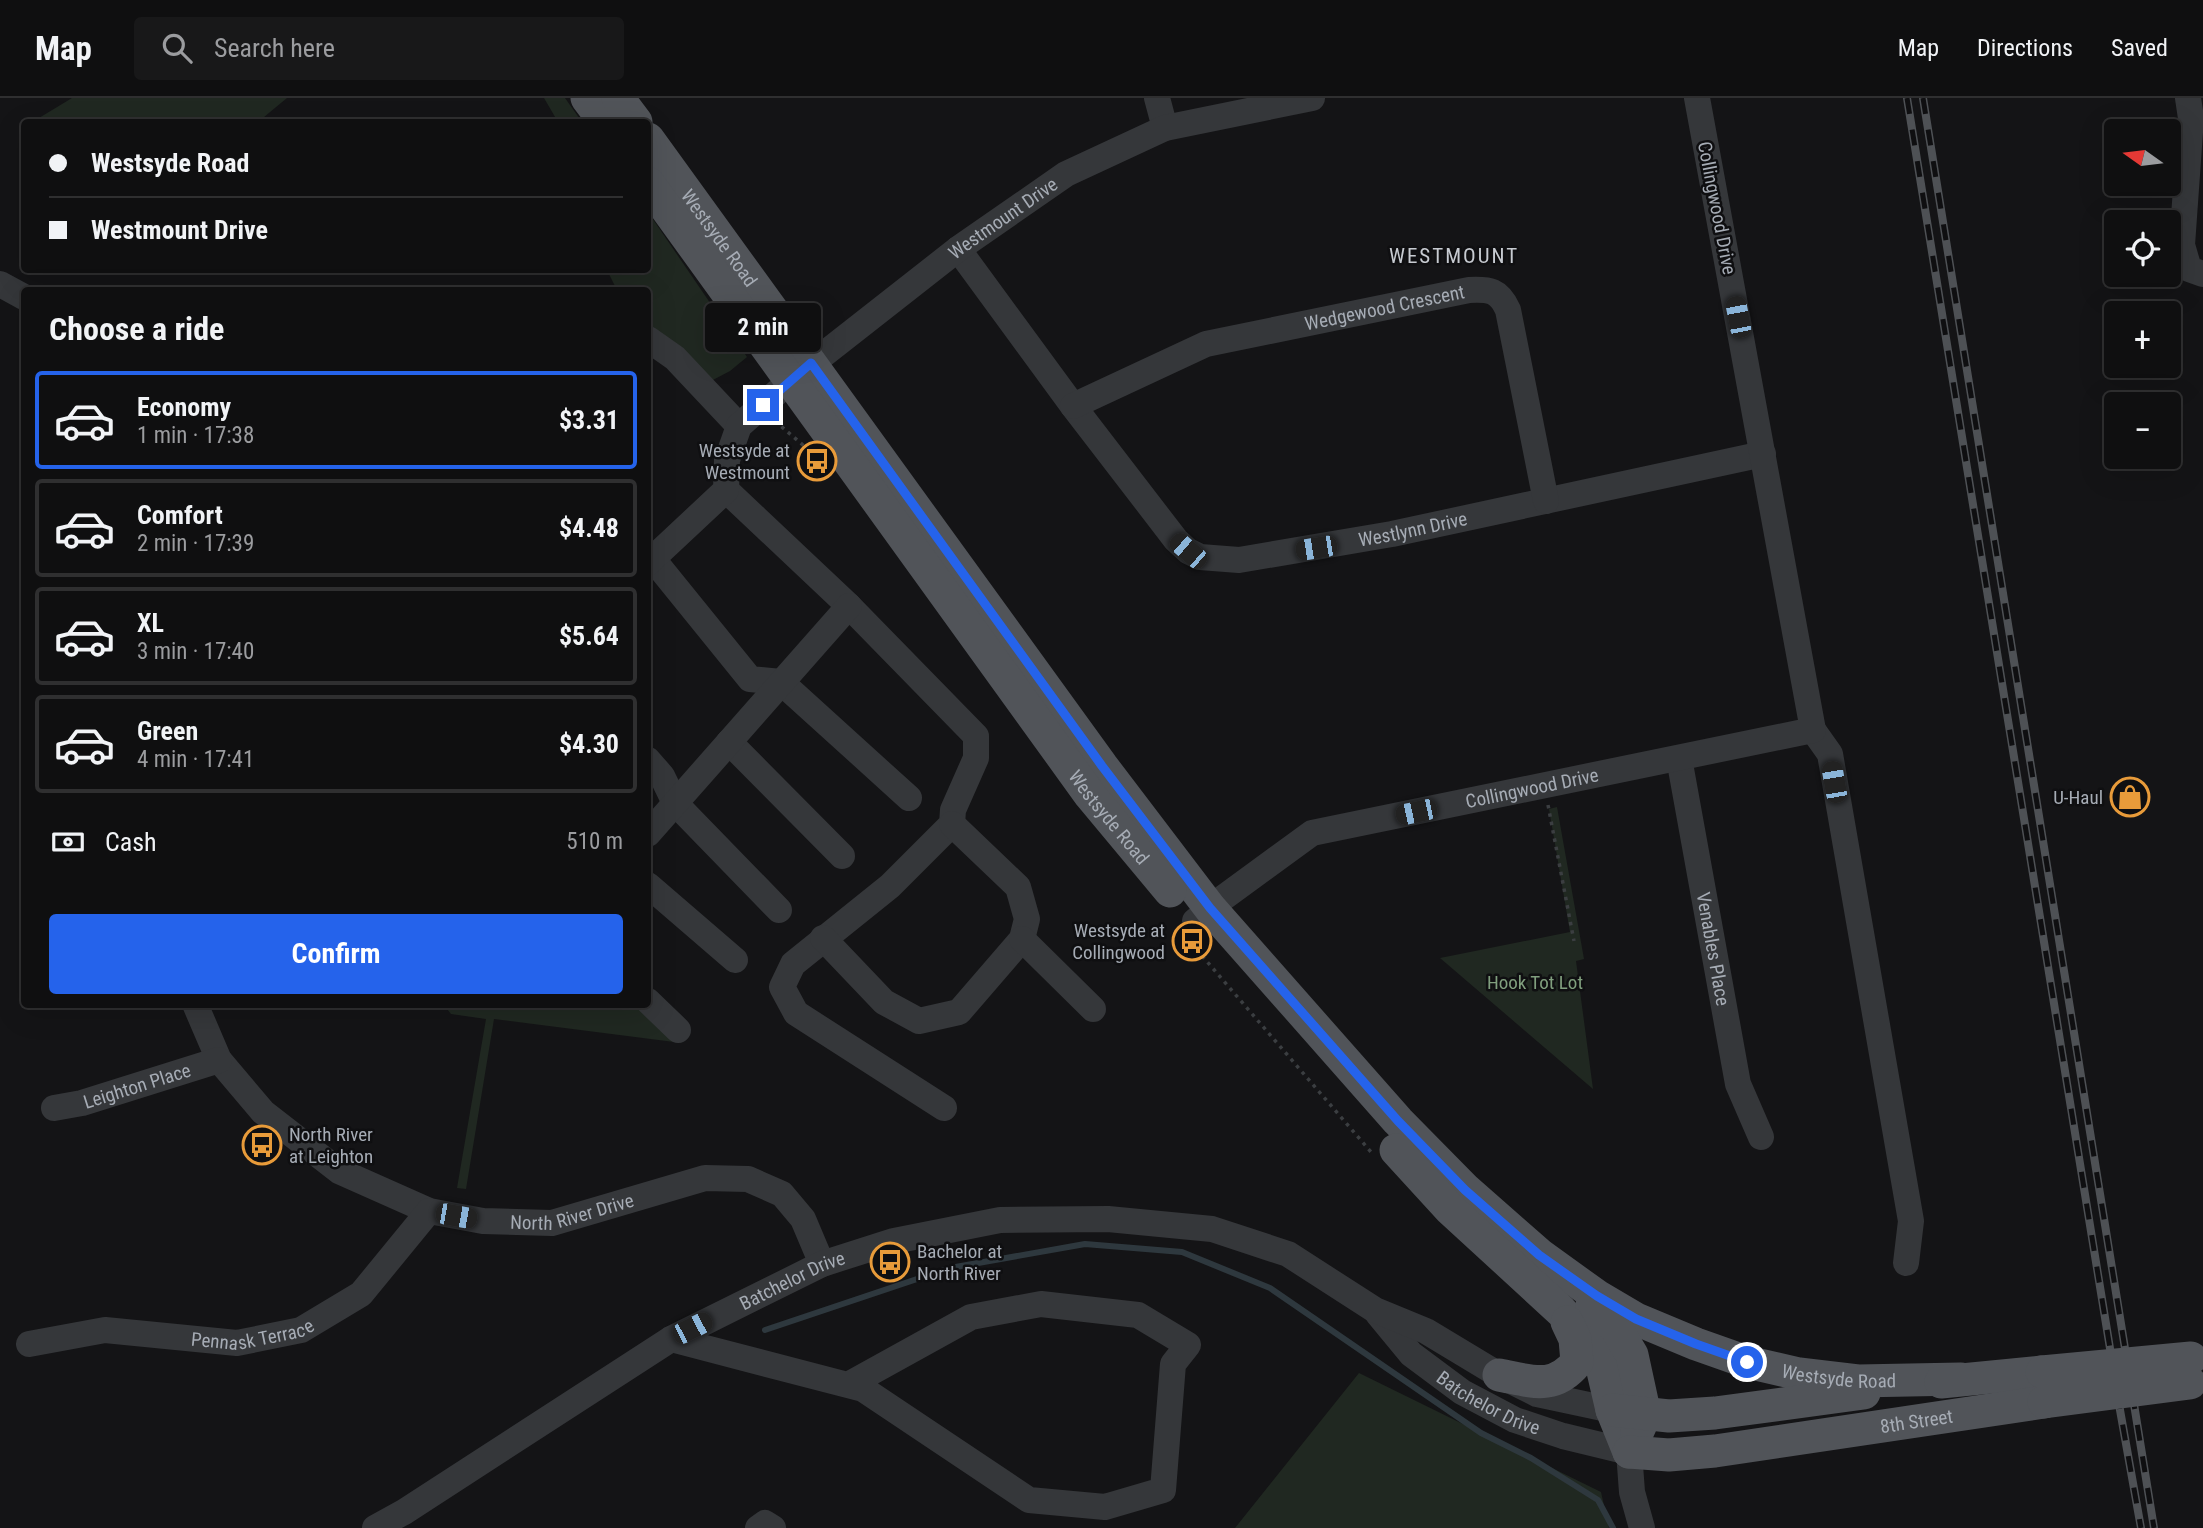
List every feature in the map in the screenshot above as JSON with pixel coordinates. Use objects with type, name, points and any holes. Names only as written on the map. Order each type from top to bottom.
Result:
[{"type":"main road","points":[[587,98],[603,119]]},
{"type":"main road","points":[[618,98],[634,119]]},
{"type":"main road","name":"Westsyde Road","points":[[651,144],[801,372],[1090,795],[1465,1190],[1539,1255],[1597,1296],[1636,1319],[1696,1344],[1747,1362],[1800,1374],[1858,1381],[1961,1379]]},
{"type":"main road","name":"Westsyde Road","points":[[651,187],[801,372]]},
{"type":"main road","name":"Westsyde Road","points":[[1202,914],[1307,1052],[1450,1209],[1561,1311],[1591,1344],[1602,1367],[1612,1410],[1629,1452]]},
{"type":"main road","points":[[1539,1255],[1616,1328],[1632,1355],[1645,1415],[1629,1452]]},
{"type":"main road","points":[[1499,1375],[1538,1383],[1554,1380],[1568,1373],[1577,1362],[1576,1339],[1561,1311]]},
{"type":"main road","name":"8th Street","points":[[1629,1452],[1669,1455],[1715,1451],[2043,1387],[2198,1367]]},
{"type":"main road","name":"8th Street","points":[[1645,1415],[1715,1413],[1961,1379],[2043,1387]]},
{"type":"main road","name":"Batchelor Drive","points":[[1612,1410],[1645,1415]]},
{"type":"street","points":[[1157,98],[1166,128]]},
{"type":"street","name":"Westmount Drive","points":[[739,426],[801,372],[958,249],[1066,174],[1166,128],[1312,98]]},
{"type":"street","name":"Collingwood Drive","points":[[1696,98],[1814,730],[1830,754],[1911,1220],[1906,1263]]},
{"type":"street","points":[[2188,98],[2191,118],[2182,245],[2189,269],[2203,274]]},
{"type":"street","name":"Westlynn Drive","points":[[958,249],[1176,540],[1200,557],[1239,560],[1316,548],[1763,454]]},
{"type":"street","points":[[0,284],[21,295]]},
{"type":"street","name":"Wedgewood Crescent","points":[[1073,406],[1206,344],[1483,289],[1494,292],[1503,300],[1508,310],[1546,501]]},
{"type":"street","points":[[651,341],[675,358],[739,426],[727,460],[726,490],[651,560]]},
{"type":"street","points":[[726,490],[849,606],[976,736],[976,758],[953,810],[952,824],[890,886],[793,964],[782,987],[796,1013],[944,1108]]},
{"type":"street","points":[[651,562],[750,679],[781,682],[909,798]]},
{"type":"street","points":[[651,831],[849,606]]},
{"type":"street","name":"Collingwood Drive","points":[[1202,914],[1312,833],[1814,730]]},
{"type":"street","points":[[729,742],[842,856]]},
{"type":"street","name":"Venables Place","points":[[1679,758],[1738,1084],[1761,1137]]},
{"type":"street","points":[[651,763],[662,776],[675,803],[779,910]]},
{"type":"street","points":[[823,938],[884,1002],[919,1021],[959,1012],[1022,939],[1027,919],[1018,887],[952,824]]},
{"type":"street","points":[[651,888],[735,960]]},
{"type":"street","points":[[1022,939],[1093,1009]]},
{"type":"street","points":[[651,1004],[678,1030]]},
{"type":"street","name":"North River Drive","points":[[197,1008],[219,1060],[263,1112],[339,1171],[429,1211],[483,1222],[552,1223],[705,1178],[748,1179],[782,1194],[803,1219],[822,1264]]},
{"type":"street","name":"Leighton Place","points":[[54,1108],[82,1103],[219,1060]]},
{"type":"street","name":"Pennask Terrace","points":[[29,1344],[105,1330],[237,1343],[301,1330],[361,1294],[429,1211]]},
{"type":"street","name":"Batchelor Drive","points":[[375,1528],[409,1520],[671,1339],[822,1264],[894,1241],[1000,1220],[1108,1219],[1212,1228],[1288,1254],[1375,1310],[1426,1331],[1499,1375],[1537,1394],[1612,1410]]},
{"type":"street","points":[[671,1339],[863,1389],[1029,1500],[1105,1507],[1163,1490],[1173,1364],[1188,1345],[1138,1315],[1041,1304],[971,1317],[848,1385]]},
{"type":"street","name":"Batchelor Drive","points":[[1375,1310],[1411,1354],[1462,1392],[1515,1420],[1563,1436],[1629,1452]]},
{"type":"street","points":[[1629,1452],[1632,1492],[1642,1528]]},
{"type":"street","points":[[758,1528],[765,1523],[773,1528]]},
{"type":"path","points":[[1545,785],[1574,941]]},
{"type":"green space","points":[[72,98],[287,98],[262,119],[37,119]]},
{"type":"green space","points":[[544,98],[565,98],[580,119],[556,119]]},
{"type":"green space","points":[[651,216],[747,357],[730,371],[711,381],[651,335],[651,287],[616,287],[608,273],[651,273]]},
{"type":"green space","name":"Hook Tot Lot","points":[[1557,807],[1584,959],[1576,961],[1593,1089],[1440,958],[1570,932],[1549,809]]},
{"type":"green space","points":[[446,1008],[644,1008],[682,1043],[494,1019],[466,1189],[457,1188],[486,1019],[451,1014]]},
{"type":"green space","points":[[1359,1373],[1601,1492],[1609,1528],[1235,1528]]},
{"type":"waterway","points":[[765,1330],[950,1268],[1085,1244],[1182,1252],[1270,1288],[1481,1433],[1531,1458],[1598,1500],[1613,1528]]},
{"type":"railway","points":[[1907,98],[2141,1528]]},
{"type":"railway","points":[[1923,98],[2154,1528]]},
{"type":"place","name":"Westsyde at Westmount","points":[[817,461]]},
{"type":"place","name":"U-Haul","points":[[2130,797]]},
{"type":"place","name":"Westsyde at Collingwood","points":[[1192,941]]},
{"type":"place","name":"North River at Leighton","points":[[262,1145]]},
{"type":"place","name":"Bachelor at North River","points":[[890,1262]]},
{"type":"district","name":"WESTMOUNT","points":[[1454,256]]},
{"type":"route","points":[[763,405],[811,363],[1102,766],[1210,908],[1398,1121],[1465,1190],[1539,1255],[1597,1296],[1636,1319],[1747,1362]]}]
